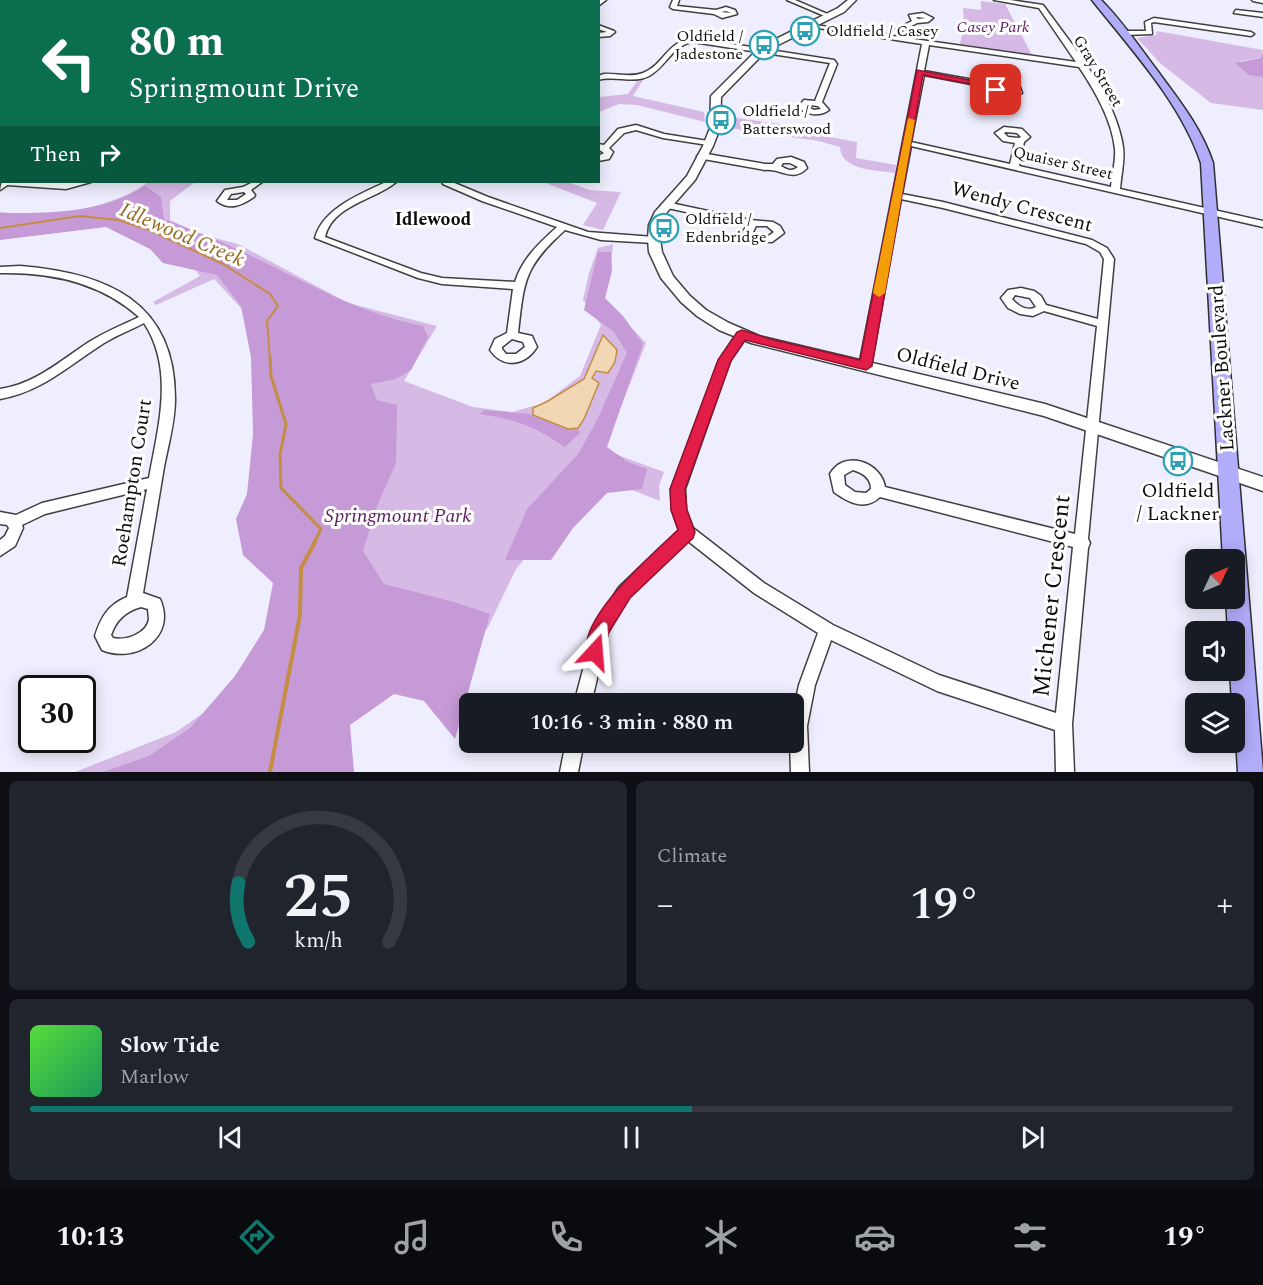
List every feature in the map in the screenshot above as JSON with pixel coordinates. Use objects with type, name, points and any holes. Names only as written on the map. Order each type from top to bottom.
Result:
[{"type":"main road","name":"Lackner Boulevard","points":[[1096,0],[1125,33],[1183,113],[1202,145],[1207,163],[1244,698],[1252,772]]},
{"type":"street","points":[[676,0],[673,7],[716,12]]},
{"type":"street","points":[[790,0],[829,16]]},
{"type":"street","points":[[449,183],[562,227],[601,237],[654,240],[659,214],[692,178],[715,128],[716,96],[763,49],[848,6],[852,0]]},
{"type":"street","name":"Gray Street","points":[[997,0],[1041,6],[1080,65],[1114,124],[1119,149],[1115,190]]},
{"type":"street","points":[[1255,0],[1263,1]]},
{"type":"street","points":[[1236,12],[1263,15]]},
{"type":"street","points":[[1125,33],[1150,33],[1148,22],[1154,20],[1251,34]]},
{"type":"street","points":[[886,37],[916,21]]},
{"type":"street","points":[[808,26],[1080,65]]},
{"type":"street","points":[[600,28],[612,32],[608,35],[600,35]]},
{"type":"street","points":[[600,74],[635,77],[651,73],[680,42],[686,40],[763,49],[832,61],[833,70],[818,102]]},
{"type":"street","points":[[866,366],[926,43]]},
{"type":"street","points":[[920,72],[996,86]]},
{"type":"street","points":[[600,158],[608,155],[609,152],[602,147],[621,131],[636,127],[663,136],[708,143]]},
{"type":"street","points":[[1014,167],[1020,141]]},
{"type":"street","name":"Quaiser Street","points":[[907,143],[1263,224]]},
{"type":"street","points":[[701,156],[765,167],[776,166]]},
{"type":"street","points":[[22,183],[66,186],[82,183]]},
{"type":"street","points":[[246,189],[256,183]]},
{"type":"street","points":[[390,183],[340,211],[321,230],[320,238],[418,275],[442,281],[518,286]]},
{"type":"street","name":"Wendy Crescent","points":[[897,196],[943,205],[1089,242],[1104,250],[1109,259],[1092,424]]},
{"type":"street","points":[[666,205],[740,219],[752,224]]},
{"type":"street","points":[[512,335],[518,286],[523,270],[531,257],[562,227]]},
{"type":"street","name":"Oldfield Drive","points":[[654,240],[659,262],[672,285],[696,310],[742,335],[1045,410],[1092,424],[1263,484]]},
{"type":"street","name":"Roehampton Court","points":[[0,270],[44,270],[62,273],[118,295],[141,311],[156,332],[167,369],[169,401],[134,601]]},
{"type":"street","points":[[1041,307],[1103,324]]},
{"type":"street","points":[[0,394],[30,387],[45,379],[88,347],[145,318]]},
{"type":"street","points":[[742,335],[725,360],[678,489],[679,510],[687,532],[759,588],[827,630],[937,683],[1064,724]]},
{"type":"street","name":"Michener Crescent","points":[[1065,772],[1064,724],[1083,543],[1092,424]]},
{"type":"street","points":[[15,522],[42,509],[154,482]]},
{"type":"street","points":[[878,491],[1083,543]]},
{"type":"street","points":[[0,518],[11,519],[15,522]]},
{"type":"street","points":[[0,549],[14,534],[15,522]]},
{"type":"street","points":[[585,693],[601,629],[624,592],[687,532]]},
{"type":"street","points":[[800,772],[798,726],[807,685],[827,630]]},
{"type":"street","points":[[569,772],[573,753]]},
{"type":"green space","name":"Casey Park","points":[[981,1],[1005,4],[1032,55],[960,44],[964,27],[963,8],[981,10]]},
{"type":"green space","points":[[1157,31],[1263,50],[1261,58],[1240,61],[1249,74],[1263,77],[1263,110],[1211,103],[1161,64],[1137,38],[1156,35]]},
{"type":"green space","points":[[645,77],[633,96],[704,112],[705,122],[637,105],[619,104],[600,112],[600,97],[628,94],[639,78]]},
{"type":"green space","points":[[723,116],[788,125],[807,133],[857,142],[856,158],[896,165],[895,173],[853,165],[846,161],[840,147],[819,141],[723,127]]},
{"type":"green space","name":"Springmount Park","points":[[146,183],[194,183],[170,201],[170,220],[200,234],[238,244],[348,303],[437,326],[404,381],[473,407],[512,412],[544,403],[580,376],[601,325],[583,300],[589,273],[598,248],[613,244],[611,265],[602,297],[646,343],[604,450],[664,472],[659,486],[660,501],[627,488],[585,489],[516,569],[487,629],[347,724],[346,772],[75,772],[176,732],[218,703],[277,623],[259,408],[248,329],[241,308],[214,279],[156,305],[153,302],[200,276],[192,265],[108,226],[0,239],[0,212],[38,214],[77,210],[97,206],[132,192]]},
{"type":"green space","points":[[546,183],[570,183],[590,190],[621,192],[603,230],[583,225],[597,203]]},
{"type":"shaded area","points":[[1263,52],[1263,77],[1249,75],[1235,63],[1261,58]]},
{"type":"shaded area","name":"Springmount Park","points":[[145,186],[161,197],[164,219],[232,247],[352,304],[423,326],[428,337],[411,370],[396,379],[371,384],[377,400],[397,405],[396,463],[377,506],[363,551],[384,584],[490,614],[468,693],[459,693],[459,725],[455,739],[424,701],[394,694],[350,725],[354,772],[103,772],[149,756],[190,728],[235,676],[264,630],[273,583],[243,555],[236,519],[247,494],[253,434],[251,357],[241,306],[217,275],[163,263],[150,249],[106,227],[0,240],[0,213],[75,210],[111,202]]},
{"type":"shaded area","points":[[598,252],[611,252],[612,271],[605,298],[623,316],[643,344],[607,447],[628,462],[647,469],[642,489],[607,493],[573,528],[551,560],[505,560],[527,509],[579,453],[598,418],[627,353],[614,332],[584,310]]},
{"type":"shaded area","points":[[603,335],[617,350],[615,362],[608,373],[596,371],[592,378],[599,383],[578,428],[568,429],[533,415],[533,408],[584,379]]},
{"type":"shaded area","points":[[484,410],[529,414],[564,428],[578,429],[580,433],[565,447],[525,425],[480,414]]},
{"type":"waterway","name":"Idlewood Creek","points":[[0,228],[80,216],[118,220],[149,230],[223,264],[270,294],[278,306],[267,321],[270,359]]},
{"type":"waterway","name":"Idlewood Creek","points":[[270,358],[271,376],[286,424],[280,455],[281,488],[321,529],[314,543]]},
{"type":"waterway","name":"Idlewood Creek","points":[[270,772],[300,615],[301,568],[315,542]]},
{"type":"slow traffic","points":[[879,293],[911,120]]},
{"type":"place","name":"Oldfield / Casey","points":[[805,31]]},
{"type":"place","name":"Oldfield / Jadestone","points":[[764,45]]},
{"type":"place","name":"Oldfield / Batterswood","points":[[721,120]]},
{"type":"place","name":"Oldfield / Edenbridge","points":[[664,228]]},
{"type":"place","name":"Oldfield / Lackner","points":[[1178,461]]},
{"type":"district","name":"Idlewood","points":[[433,219]]},
{"type":"route","points":[[595,652],[601,629],[624,592],[687,532],[679,510],[678,489],[725,360],[742,335],[866,366],[920,72],[996,86],[996,90]]}]
